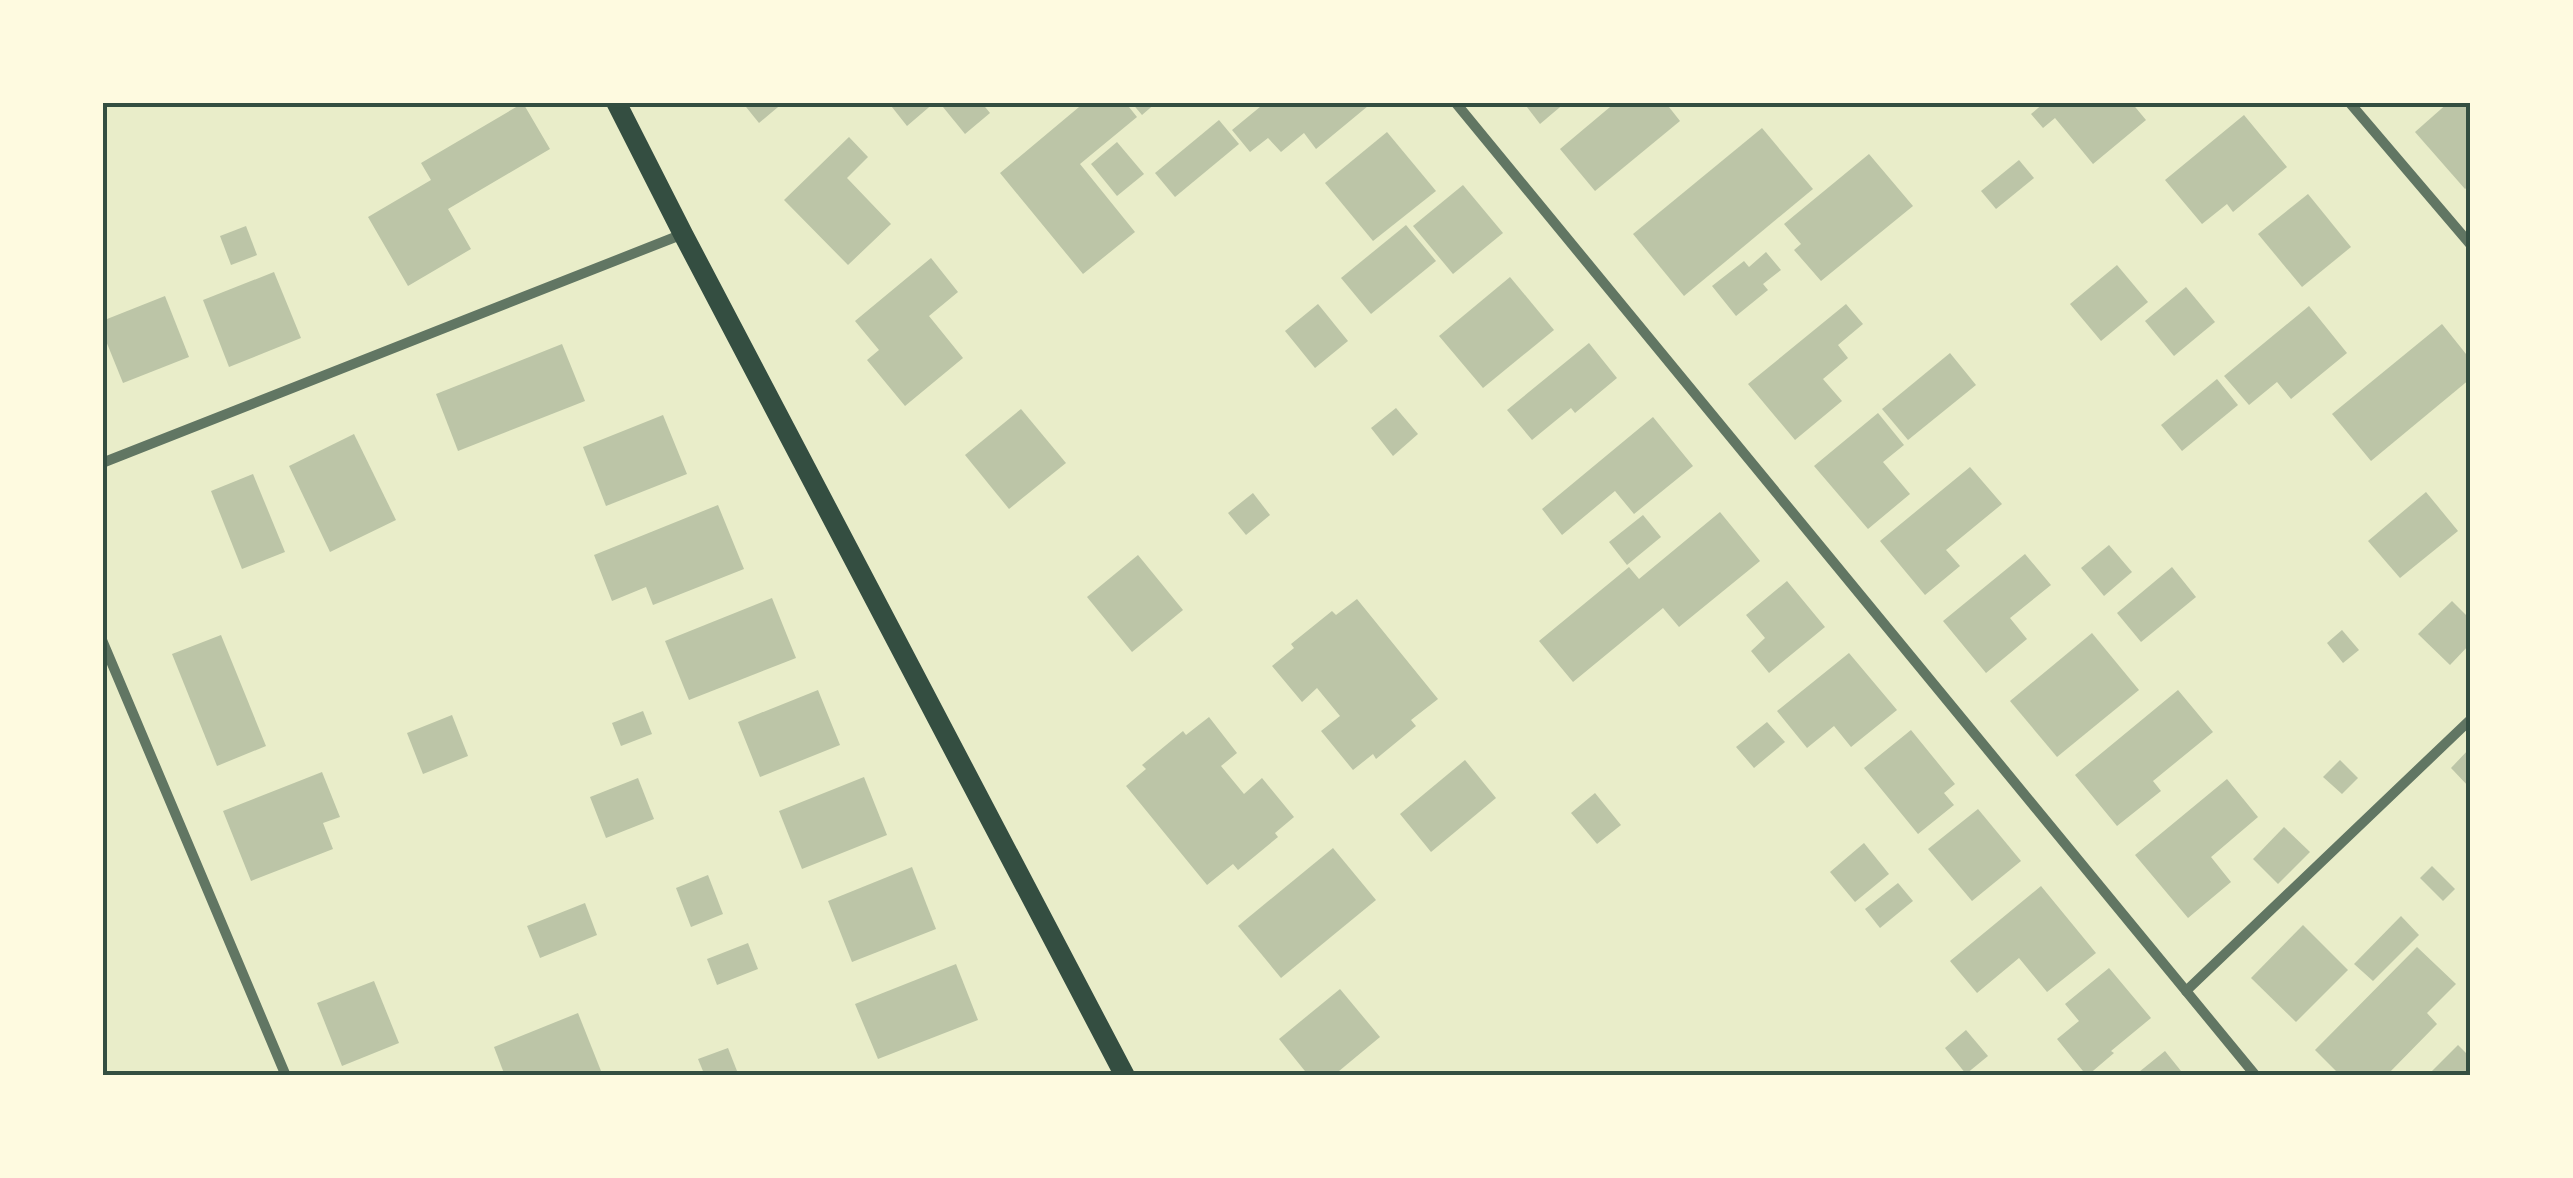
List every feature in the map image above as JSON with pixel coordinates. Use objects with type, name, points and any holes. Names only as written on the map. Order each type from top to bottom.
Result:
[{"type":"main road","points":[[616,102],[1125,1076]]},
{"type":"street","points":[[1454,102],[2256,1076]]},
{"type":"street","points":[[2349,102],[2470,244]]},
{"type":"street","points":[[102,463],[683,234]]},
{"type":"street","points":[[102,640],[286,1076]]},
{"type":"street","points":[[2186,991],[2470,720]]},
{"type":"building","points":[[742,102],[784,102],[759,123]]},
{"type":"building","points":[[888,102],[935,102],[907,126]]},
{"type":"building","points":[[948,102],[981,102],[990,113],[965,134],[943,107]]},
{"type":"building","points":[[1085,102],[1125,102],[1137,117],[1080,164],[1135,232],[1083,274],[1000,173]]},
{"type":"building","points":[[1131,102],[1157,102],[1142,115]]},
{"type":"building","points":[[1266,102],[1365,102],[1368,106],[1316,149],[1304,133],[1281,152],[1268,138],[1250,152],[1232,130]]},
{"type":"building","points":[[1523,102],[1566,102],[1540,124]]},
{"type":"building","points":[[1616,102],[1665,102],[1680,121],[1595,191],[1560,149]]},
{"type":"building","points":[[2045,102],[2131,102],[2146,120],[2093,164],[2055,118],[2043,128],[2031,114]]},
{"type":"building","points":[[2449,102],[2470,102],[2470,185],[2465,189],[2415,132]]},
{"type":"building","points":[[523,103],[550,149],[448,209],[471,249],[408,286],[368,217],[431,180],[421,163]]},
{"type":"building","points":[[2244,115],[2287,167],[2233,212],[2227,204],[2202,224],[2165,180]]},
{"type":"building","points":[[1219,120],[1239,144],[1175,197],[1155,173]]},
{"type":"building","points":[[1762,128],[1813,189],[1684,296],[1633,234]]},
{"type":"building","points":[[1387,132],[1436,191],[1373,241],[1325,183]]},
{"type":"building","points":[[849,137],[868,157],[847,178],[891,224],[848,265],[784,200]]},
{"type":"building","points":[[1117,142],[1144,174],[1117,196],[1091,164]]},
{"type":"building","points":[[1869,154],[1913,206],[1821,281],[1794,250],[1801,244],[1784,224]]},
{"type":"building","points":[[2019,160],[2034,178],[1996,209],[1981,191]]},
{"type":"building","points":[[1463,185],[1503,233],[1453,274],[1413,226]]},
{"type":"building","points":[[2308,194],[2351,247],[2302,287],[2258,234]]},
{"type":"building","points":[[1406,225],[1436,261],[1371,314],[1341,278]]},
{"type":"building","points":[[246,226],[257,255],[231,265],[220,236]]},
{"type":"building","points":[[1766,252],[1781,270],[1763,284],[1768,290],[1736,316],[1712,286],[1744,261],[1749,267]]},
{"type":"building","points":[[931,258],[958,292],[929,316],[963,358],[905,406],[867,360],[879,350],[855,321]]},
{"type":"building","points":[[2117,265],[2148,302],[2101,341],[2070,304]]},
{"type":"building","points":[[274,272],[301,338],[229,367],[203,300]]},
{"type":"building","points":[[1510,277],[1554,330],[1483,388],[1439,336]]},
{"type":"building","points":[[2186,287],[2215,322],[2174,356],[2145,321]]},
{"type":"building","points":[[165,296],[189,357],[123,383],[102,331],[102,321]]},
{"type":"building","points":[[1318,304],[1348,341],[1315,368],[1285,331]]},
{"type":"building","points":[[1846,304],[1863,324],[1838,345],[1848,358],[1823,379],[1842,401],[1795,440],[1748,384]]},
{"type":"building","points":[[2309,306],[2347,353],[2291,399],[2277,382],[2249,405],[2224,376]]},
{"type":"building","points":[[2442,324],[2470,359],[2470,379],[2371,461],[2332,414]]},
{"type":"building","points":[[1589,343],[1617,378],[1575,413],[1571,408],[1532,440],[1507,410]]},
{"type":"building","points":[[562,344],[585,401],[458,451],[436,394]]},
{"type":"building","points":[[1950,353],[1976,385],[1908,440],[1882,409]]},
{"type":"building","points":[[2217,379],[2238,405],[2182,451],[2161,425]]},
{"type":"building","points":[[1396,408],[1418,434],[1393,456],[1371,428]]},
{"type":"building","points":[[1021,409],[1066,463],[1009,509],[965,455]]},
{"type":"building","points":[[1878,413],[1904,445],[1883,462],[1910,494],[1868,529],[1814,466]]},
{"type":"building","points":[[663,415],[687,474],[606,506],[583,447]]},
{"type":"building","points":[[1653,417],[1693,466],[1634,514],[1615,491],[1562,535],[1542,509]]},
{"type":"building","points":[[354,434],[396,520],[330,552],[289,466]]},
{"type":"building","points":[[1970,467],[2002,504],[1946,550],[1960,566],[1925,595],[1880,541]]},
{"type":"building","points":[[253,474],[285,552],[242,569],[211,491]]},
{"type":"building","points":[[2426,492],[2458,531],[2400,578],[2368,541]]},
{"type":"building","points":[[1253,493],[1270,515],[1246,535],[1228,513]]},
{"type":"building","points":[[718,505],[744,569],[653,605],[646,587],[612,601],[594,555]]},
{"type":"building","points":[[1720,512],[1760,561],[1679,627],[1663,608],[1573,682],[1539,641],[1629,567],[1639,579]]},
{"type":"building","points":[[1643,515],[1661,537],[1627,565],[1609,542]]},
{"type":"building","points":[[2109,545],[2132,572],[2104,596],[2081,568]]},
{"type":"building","points":[[2025,554],[2051,585],[2010,618],[2027,639],[1986,673],[1943,621]]},
{"type":"building","points":[[1138,555],[1183,610],[1132,652],[1087,597]]},
{"type":"building","points":[[2172,567],[2196,597],[2141,642],[2117,613]]},
{"type":"building","points":[[1787,581],[1825,627],[1769,673],[1751,651],[1765,638],[1746,615]]},
{"type":"building","points":[[772,598],[796,658],[689,700],[665,641]]},
{"type":"building","points":[[1357,599],[1438,699],[1411,720],[1416,726],[1376,759],[1373,754],[1353,770],[1321,731],[1340,716],[1317,688],[1302,702],[1272,666],[1294,648],[1291,644],[1332,611],[1336,615]]},
{"type":"building","points":[[2452,601],[2470,619],[2470,644],[2450,665],[2418,634]]},
{"type":"building","points":[[2342,630],[2359,650],[2343,663],[2327,643]]},
{"type":"building","points":[[2092,633],[2139,690],[2057,757],[2010,701]]},
{"type":"building","points":[[221,635],[266,746],[217,766],[172,654]]},
{"type":"building","points":[[1849,653],[1897,710],[1851,747],[1834,726],[1807,748],[1777,711]]},
{"type":"building","points":[[818,690],[840,745],[760,777],[738,722]]},
{"type":"building","points":[[2178,690],[2213,732],[2153,781],[2161,791],[2117,826],[2075,775]]},
{"type":"building","points":[[643,711],[652,734],[621,746],[612,723]]},
{"type":"building","points":[[452,715],[468,756],[423,774],[407,733]]},
{"type":"building","points":[[1209,717],[1237,753],[1221,766],[1244,794],[1262,778],[1294,817],[1275,833],[1278,837],[1238,870],[1233,864],[1207,885],[1126,786],[1146,769],[1142,765],[1183,731],[1186,735]]},
{"type":"building","points":[[1767,722],[1785,742],[1754,768],[1736,747]]},
{"type":"building","points":[[1911,730],[1955,784],[1944,793],[1954,805],[1918,834],[1864,768]]},
{"type":"building","points":[[2470,748],[2470,788],[2451,768]]},
{"type":"building","points":[[1465,760],[1496,798],[1431,852],[1400,814]]},
{"type":"building","points":[[2340,760],[2358,778],[2342,794],[2323,777]]},
{"type":"building","points":[[322,772],[340,817],[323,823],[333,849],[251,881],[223,811]]},
{"type":"building","points":[[864,777],[887,835],[802,869],[779,811]]},
{"type":"building","points":[[638,778],[654,819],[606,838],[590,797]]},
{"type":"building","points":[[2227,779],[2258,817],[2211,857],[2231,882],[2188,918],[2135,855]]},
{"type":"building","points":[[1595,793],[1621,825],[1597,844],[1571,813]]},
{"type":"building","points":[[1978,809],[2021,861],[1972,901],[1928,849]]},
{"type":"building","points":[[2284,827],[2310,852],[2278,884],[2253,859]]},
{"type":"building","points":[[1864,843],[1889,874],[1855,902],[1830,872]]},
{"type":"building","points":[[1333,848],[1376,900],[1281,978],[1238,926]]},
{"type":"building","points":[[2432,866],[2455,889],[2443,901],[2420,878]]},
{"type":"building","points":[[912,867],[936,929],[852,962],[828,901]]},
{"type":"building","points":[[708,875],[723,914],[691,927],[676,888]]},
{"type":"building","points":[[1898,883],[1913,901],[1880,928],[1865,909]]},
{"type":"building","points":[[2041,886],[2096,953],[2047,992],[2019,958],[1977,993],[1950,961]]},
{"type":"building","points":[[585,903],[597,935],[540,958],[527,926]]},
{"type":"building","points":[[2401,916],[2419,935],[2373,981],[2354,964]]},
{"type":"building","points":[[2303,925],[2348,970],[2296,1022],[2251,978]]},
{"type":"building","points":[[748,943],[758,969],[717,985],[707,959]]},
{"type":"building","points":[[2417,947],[2456,984],[2427,1013],[2437,1024],[2386,1076],[2341,1076],[2315,1050]]},
{"type":"building","points":[[956,964],[978,1020],[878,1059],[855,1004]]},
{"type":"building","points":[[2109,968],[2151,1018],[2087,1076],[2057,1039],[2079,1021],[2065,1004]]},
{"type":"building","points":[[374,981],[399,1043],[342,1066],[317,1003]]},
{"type":"building","points":[[1340,989],[1380,1037],[1333,1076],[1309,1076],[1279,1039]]},
{"type":"building","points":[[578,1013],[603,1076],[505,1076],[494,1047]]},
{"type":"building","points":[[1966,1030],[1988,1056],[1966,1074],[1945,1048]]},
{"type":"building","points":[[2458,1045],[2470,1057],[2470,1076],[2427,1076]]},
{"type":"building","points":[[728,1048],[739,1076],[705,1076],[698,1059]]},
{"type":"building","points":[[2165,1051],[2185,1076],[2134,1076]]}]
